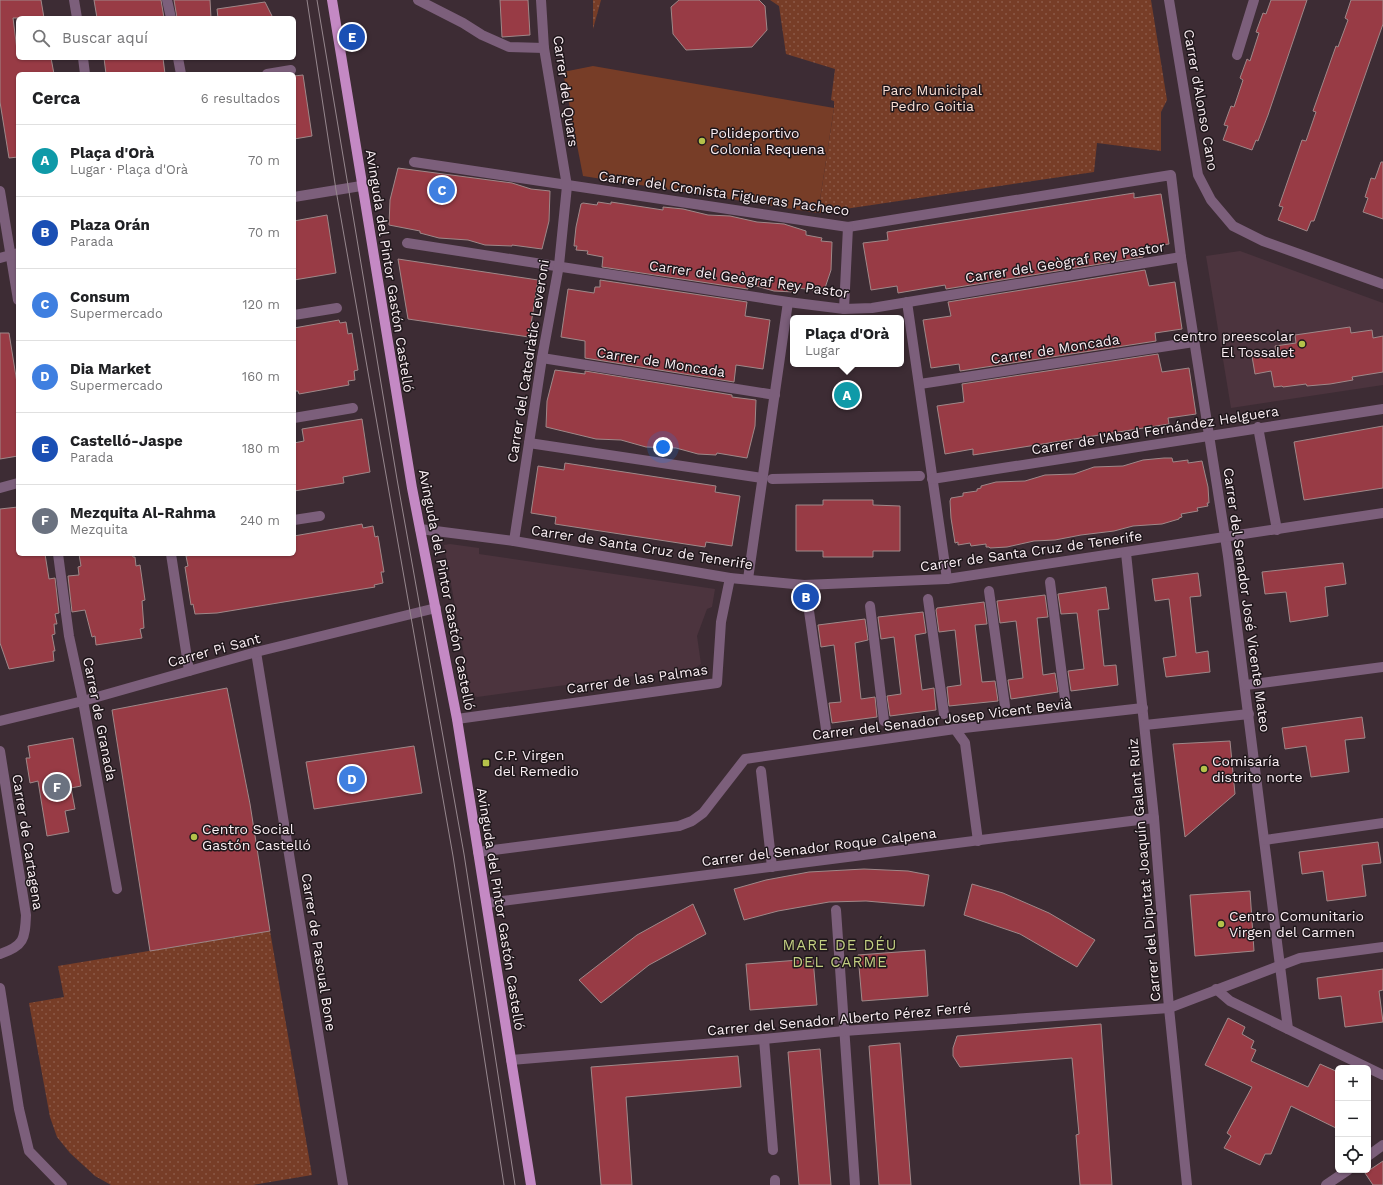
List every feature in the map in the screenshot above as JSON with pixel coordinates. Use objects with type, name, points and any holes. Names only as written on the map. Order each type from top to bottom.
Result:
[{"type":"main road","name":"Avinguda del Pintor Gastón Castelló","points":[[332,0],[420,530],[457,719],[531,1185]]},
{"type":"street","points":[[74,0],[77,16]]},
{"type":"street","points":[[167,0],[171,16]]},
{"type":"street","points":[[418,0],[463,23],[482,35],[509,47],[544,48]]},
{"type":"street","name":"Carrer del Quars","points":[[541,0],[544,48],[567,186]]},
{"type":"street","name":"Carrer d'Alonso Cano","points":[[1169,0],[1198,175],[1211,200],[1233,226],[1263,241],[1383,284]]},
{"type":"street","points":[[1237,55],[1254,0]]},
{"type":"street","points":[[83,60],[85,72]]},
{"type":"street","points":[[178,60],[181,72]]},
{"type":"street","points":[[280,72],[291,70]]},
{"type":"street","name":"Carrer del Cronista Figueras Pacheco","points":[[414,162],[848,227],[1171,175]]},
{"type":"street","name":"Carrer del Senador José Vicente Mateo","points":[[1171,175],[1181,257],[1225,537],[1246,686],[1288,1029]]},
{"type":"street","points":[[296,197],[362,186]]},
{"type":"street","name":"Carrer del Catedràtic Leveroni","points":[[514,541],[528,443],[559,265],[567,186]]},
{"type":"street","points":[[0,191],[14,254],[16,277]]},
{"type":"street","points":[[844,309],[848,227]]},
{"type":"street","name":"Carrer del Geògraf Rey Pastor","points":[[407,243],[559,265],[788,302],[844,309],[872,308],[1181,257]]},
{"type":"street","points":[[0,258],[14,254]]},
{"type":"street","points":[[748,579],[767,478],[775,395],[788,302]]},
{"type":"street","points":[[907,302],[947,579]]},
{"type":"street","points":[[296,315],[337,308]]},
{"type":"street","name":"Carrer de Moncada","points":[[920,384],[1194,342]]},
{"type":"street","name":"Carrer de Moncada","points":[[542,358],[775,395]]},
{"type":"street","points":[[296,418],[353,408]]},
{"type":"street","name":"Carrer de l'Abad Fernández Helguera","points":[[932,479],[1258,427],[1383,409]]},
{"type":"street","points":[[1258,427],[1277,530]]},
{"type":"street","points":[[528,443],[767,478],[920,476]]},
{"type":"street","points":[[0,488],[16,484]]},
{"type":"street","name":"Carrer de Santa Cruz de Tenerife","points":[[420,530],[514,541],[730,578],[804,585],[947,579],[1383,513]]},
{"type":"street","points":[[296,520],[320,516]]},
{"type":"street","name":"Carrer del Diputat Joaquín Galant Ruiz","points":[[1126,553],[1154,818],[1187,1185]]},
{"type":"street","name":"Carrer de Granada","points":[[58,556],[69,636],[84,701],[117,889]]},
{"type":"street","points":[[171,556],[189,671]]},
{"type":"street","name":"Carrer de las Palmas","points":[[457,719],[717,683],[721,622],[730,578]]},
{"type":"street","points":[[1050,582],[1065,699]]},
{"type":"street","points":[[989,591],[1005,706]]},
{"type":"street","points":[[928,599],[944,714]]},
{"type":"street","points":[[870,606],[884,721]]},
{"type":"street","name":"Carrer Pi Sant","points":[[0,721],[84,701],[256,652],[436,608]]},
{"type":"street","points":[[809,611],[826,728]]},
{"type":"street","name":"Carrer de Pascual Bone","points":[[256,652],[342,1185]]},
{"type":"street","points":[[1246,686],[1383,667]]},
{"type":"street","name":"Carrer del Senador Josep Vicent Bevià","points":[[478,852],[679,826],[692,821],[703,813],[745,759],[955,730],[1143,708]]},
{"type":"street","points":[[1145,725],[1249,714]]},
{"type":"street","points":[[955,730],[965,743],[978,841]]},
{"type":"street","name":"Carrer de Cartagena","points":[[0,751],[25,908],[25,937],[15,949],[0,954]]},
{"type":"street","points":[[760,771],[772,867]]},
{"type":"street","name":"Carrer del Senador Roque Calpena","points":[[487,903],[1154,818]]},
{"type":"street","points":[[1265,840],[1383,823]]},
{"type":"street","points":[[836,910],[855,1185]]},
{"type":"street","name":"Carrer del Senador Alberto Pérez Ferré","points":[[511,1060],[844,1031],[1170,1008],[1280,964],[1300,958],[1383,946]]},
{"type":"street","points":[[0,988],[19,1109],[29,1151],[62,1185]]},
{"type":"street","points":[[1216,990],[1230,1001],[1383,1075]]},
{"type":"street","points":[[764,1039],[773,1150]]},
{"type":"street","points":[[1371,1154],[1383,1146]]},
{"type":"street","points":[[1326,1185],[1344,1173]]},
{"type":"shaded area","name":"centro preescolar El Tossalet","points":[[1240,251],[1383,303],[1383,385],[1231,408],[1206,256]]},
{"type":"shaded area","points":[[450,544],[479,548],[479,554],[715,589],[712,607],[707,609],[697,636],[701,664],[695,668],[477,697],[471,694],[444,545]]},
{"type":"green space","points":[[593,0],[601,0],[593,29]]},
{"type":"green space","name":"Parc Municipal Pedro Goitia","points":[[770,0],[1151,0],[1167,100],[1161,112],[1161,151],[1097,143],[1094,172],[818,213],[834,108],[834,101],[831,100],[835,69],[786,54],[779,6]]},
{"type":"green space","name":"Polideportivo Colonia Requena","points":[[593,66],[834,108],[818,213],[583,176],[563,72]]},
{"type":"green space","points":[[270,931],[312,1175],[253,1185],[111,1185],[95,1176],[70,1153],[57,1137],[50,1117],[29,1003],[64,997],[58,966]]},
{"type":"building","points":[[0,0],[41,0],[44,16],[16,16],[16,18],[13,18],[16,42],[16,60],[51,60],[54,72],[16,72],[16,157],[9,158],[0,102]]},
{"type":"building","points":[[94,0],[161,0],[164,16],[97,16]]},
{"type":"building","points":[[174,0],[210,0],[211,16],[177,16]]},
{"type":"building","points":[[500,0],[528,0],[530,35],[502,37]]},
{"type":"building","points":[[679,0],[759,0],[765,6],[767,30],[752,47],[686,50],[673,34],[671,7]]},
{"type":"building","points":[[1271,0],[1307,0],[1268,115],[1258,141],[1256,140],[1252,150],[1223,140],[1228,126],[1224,125],[1231,106],[1234,107],[1243,80],[1240,78],[1247,59],[1250,61],[1259,33],[1256,32],[1263,13],[1266,14]]},
{"type":"building","points":[[1351,0],[1383,0],[1383,24],[1314,221],[1311,221],[1307,231],[1278,220],[1283,207],[1279,206],[1302,140],[1306,141],[1316,112],[1313,111],[1336,46],[1338,47],[1348,20],[1345,18]]},
{"type":"building","points":[[265,2],[272,16],[218,16],[217,9]]},
{"type":"building","points":[[104,60],[163,60],[165,72],[106,72]]},
{"type":"building","points":[[303,75],[312,136],[296,139],[296,76]]},
{"type":"building","points":[[1381,162],[1383,162],[1383,219],[1363,212],[1368,198],[1365,197],[1371,178],[1375,179]]},
{"type":"building","points":[[398,168],[512,183],[531,189],[550,191],[549,221],[542,249],[512,245],[485,245],[468,240],[439,238],[420,233],[420,231],[389,225],[390,200]]},
{"type":"building","points":[[1134,193],[1134,198],[1161,194],[1169,244],[1142,248],[1143,257],[946,289],[945,285],[898,293],[897,286],[871,290],[863,243],[888,240],[887,232]]},
{"type":"building","points":[[598,202],[611,204],[611,202],[663,210],[663,207],[683,209],[708,215],[730,216],[757,222],[784,224],[806,231],[806,235],[822,238],[821,241],[832,242],[831,270],[825,288],[814,287],[813,290],[798,288],[794,292],[774,291],[749,284],[748,289],[602,267],[603,257],[587,254],[588,251],[576,250],[577,246],[574,246],[581,204],[597,205]]},
{"type":"building","points":[[327,215],[336,273],[296,280],[296,221]]},
{"type":"building","points":[[398,259],[538,280],[529,337],[408,319]]},
{"type":"building","points":[[1145,270],[1149,286],[1175,282],[1182,329],[1155,333],[1156,341],[960,371],[959,364],[931,368],[923,320],[951,316],[948,302]]},
{"type":"building","points":[[600,280],[747,302],[745,316],[770,320],[763,369],[736,365],[734,382],[585,358],[585,341],[561,337],[568,289],[594,293],[595,287],[600,287]]},
{"type":"building","points":[[339,320],[340,323],[346,322],[348,334],[352,333],[358,370],[354,371],[355,380],[348,381],[349,385],[299,394],[298,391],[296,391],[296,328]]},
{"type":"building","points":[[1350,327],[1351,333],[1372,330],[1373,338],[1383,336],[1383,372],[1352,377],[1353,380],[1330,384],[1307,386],[1306,384],[1283,387],[1274,387],[1271,371],[1255,374],[1252,356],[1276,352],[1275,346],[1296,343],[1295,335]]},
{"type":"building","points":[[0,333],[9,333],[16,377],[16,456],[0,459]]},
{"type":"building","points":[[1158,354],[1162,372],[1189,368],[1196,414],[1168,418],[1169,424],[973,455],[973,449],[945,454],[937,406],[964,402],[962,384]]},
{"type":"building","points":[[555,370],[585,374],[585,371],[756,400],[755,426],[747,458],[717,453],[716,455],[698,454],[676,448],[646,447],[621,440],[596,439],[546,427],[547,401]]},
{"type":"building","points":[[362,419],[370,472],[343,477],[344,483],[296,491],[296,443],[304,441],[302,429]]},
{"type":"building","points":[[1383,426],[1383,488],[1304,500],[1294,442]]},
{"type":"building","points":[[1172,458],[1173,462],[1188,460],[1188,463],[1202,461],[1208,487],[1208,506],[1197,508],[1198,511],[1181,514],[1182,517],[1179,519],[1162,524],[1133,526],[1114,531],[1055,540],[1034,541],[1007,547],[990,548],[986,547],[986,544],[971,546],[970,543],[958,545],[958,542],[955,543],[950,501],[951,498],[963,496],[963,493],[977,491],[977,489],[981,488],[981,486],[996,482],[1025,481],[1045,475],[1074,474],[1094,467],[1123,466],[1143,460]]},
{"type":"building","points":[[565,463],[716,486],[715,492],[740,496],[732,546],[706,542],[705,547],[555,524],[556,517],[531,513],[538,466],[564,470]]},
{"type":"building","points":[[823,500],[873,500],[873,505],[900,506],[900,551],[873,551],[873,557],[823,557],[823,551],[796,551],[796,505],[823,505]]},
{"type":"building","points":[[16,507],[16,556],[45,556],[49,579],[55,578],[59,613],[55,614],[57,624],[54,624],[55,634],[52,635],[55,651],[53,651],[54,661],[9,669],[0,643],[0,509]]},
{"type":"building","points":[[362,524],[363,528],[373,526],[375,537],[378,536],[384,572],[381,572],[383,583],[374,585],[375,587],[217,613],[195,614],[193,604],[191,605],[185,567],[188,566],[186,556],[296,556],[296,536]]},
{"type":"building","points":[[79,556],[135,557],[136,566],[140,565],[145,600],[142,601],[144,628],[140,629],[142,638],[96,645],[95,636],[92,637],[85,610],[72,612],[68,576],[79,575],[78,567],[81,566]]},
{"type":"building","points":[[1343,563],[1346,584],[1325,587],[1328,616],[1290,622],[1286,592],[1265,594],[1262,572]]},
{"type":"building","points":[[1198,573],[1201,596],[1190,597],[1196,653],[1208,651],[1210,672],[1166,677],[1163,658],[1176,656],[1169,599],[1155,601],[1152,579]]},
{"type":"building","points":[[1106,587],[1109,609],[1098,610],[1104,666],[1116,665],[1118,685],[1071,691],[1068,671],[1084,669],[1077,613],[1061,614],[1058,594]]},
{"type":"building","points":[[1045,595],[1048,617],[1037,618],[1043,675],[1055,673],[1058,692],[1011,699],[1008,680],[1023,678],[1016,621],[1000,623],[997,601]]},
{"type":"building","points":[[984,602],[987,624],[975,625],[982,682],[995,681],[998,701],[949,706],[947,687],[961,685],[955,630],[939,632],[936,610],[937,608]]},
{"type":"building","points":[[923,612],[926,633],[915,635],[922,690],[934,688],[936,710],[890,716],[887,696],[901,694],[894,637],[881,639],[878,617]]},
{"type":"building","points":[[865,619],[868,640],[855,643],[861,699],[875,697],[877,717],[832,723],[829,703],[841,702],[834,645],[821,647],[818,625]]},
{"type":"building","name":"Centro Social Gastón Castelló","points":[[227,688],[250,804],[270,931],[150,951],[112,710]]},
{"type":"building","points":[[1362,717],[1365,738],[1345,740],[1349,772],[1311,777],[1306,746],[1285,749],[1282,728]]},
{"type":"building","points":[[73,738],[81,786],[71,788],[75,809],[65,811],[69,832],[47,836],[38,781],[30,783],[26,758],[30,758],[28,746]]},
{"type":"building","name":"Comisaría distrito norte","points":[[1230,741],[1235,794],[1185,837],[1173,744]]},
{"type":"building","points":[[414,746],[422,793],[314,809],[306,762]]},
{"type":"building","points":[[1378,842],[1381,863],[1362,865],[1366,896],[1327,901],[1323,871],[1302,874],[1299,852]]},
{"type":"building","points":[[864,869],[908,871],[929,875],[924,906],[866,901],[829,902],[778,911],[744,920],[734,889],[766,880],[809,872]]},
{"type":"building","points":[[972,884],[1003,893],[1049,913],[1095,940],[1077,967],[1020,934],[964,915]]},
{"type":"building","points":[[1250,891],[1254,951],[1195,956],[1190,895]]},
{"type":"building","points":[[693,904],[706,934],[649,965],[601,1003],[579,980],[637,935]]},
{"type":"building","points":[[925,950],[928,996],[862,1001],[858,955]]},
{"type":"building","points":[[813,959],[817,1005],[750,1010],[746,964]]},
{"type":"building","points":[[1383,969],[1383,990],[1379,991],[1383,1022],[1345,1027],[1341,996],[1319,999],[1317,978]]},
{"type":"building","points":[[1228,1018],[1245,1027],[1242,1034],[1254,1041],[1251,1048],[1256,1050],[1251,1061],[1308,1087],[1320,1064],[1335,1071],[1335,1128],[1291,1106],[1271,1154],[1265,1154],[1260,1165],[1224,1148],[1231,1136],[1227,1133],[1252,1087],[1205,1065]]},
{"type":"building","points":[[1101,1024],[1112,1185],[1080,1185],[1076,1135],[1079,1134],[1072,1058],[960,1067],[953,1056],[953,1048],[957,1036]]},
{"type":"building","points":[[900,1043],[911,1185],[879,1185],[869,1046]]},
{"type":"building","points":[[820,1049],[831,1185],[799,1185],[788,1052]]},
{"type":"building","points":[[738,1056],[741,1087],[626,1097],[632,1185],[601,1185],[591,1067]]},
{"type":"building","points":[[1383,1161],[1383,1185],[1373,1185],[1365,1173],[1371,1173],[1371,1169]]},
{"type":"tram line","points":[[307,0],[336,190],[453,856],[504,1185]]},
{"type":"tram line","points":[[317,0],[397,479],[464,854],[515,1185]]},
{"type":"place","name":"Castelló-Jaspe","points":[[352,37]]},
{"type":"place","name":"Polideportivo Colonia Requena","points":[[702,141]]},
{"type":"place","name":"Consum","points":[[442,190]]},
{"type":"place","name":"centro preescolar El Tossalet","points":[[1302,344]]},
{"type":"place","name":"Plaça d'Orà","points":[[847,395]]},
{"type":"place","name":"Plaza Orán","points":[[806,597]]},
{"type":"place","name":"C.P. Virgen del Remedio","points":[[486,763]]},
{"type":"place","name":"Comisaría distrito norte","points":[[1204,769]]},
{"type":"place","name":"Dia Market","points":[[352,779]]},
{"type":"place","name":"Mezquita Al-Rahma","points":[[57,787]]},
{"type":"place","name":"Centro Social Gastón Castelló","points":[[194,837]]},
{"type":"place","name":"Centro Comunitario Virgen del Carmen","points":[[1221,924]]},
{"type":"district","name":"MARE DE DÉU DEL CARME","points":[[840,954]]}]
